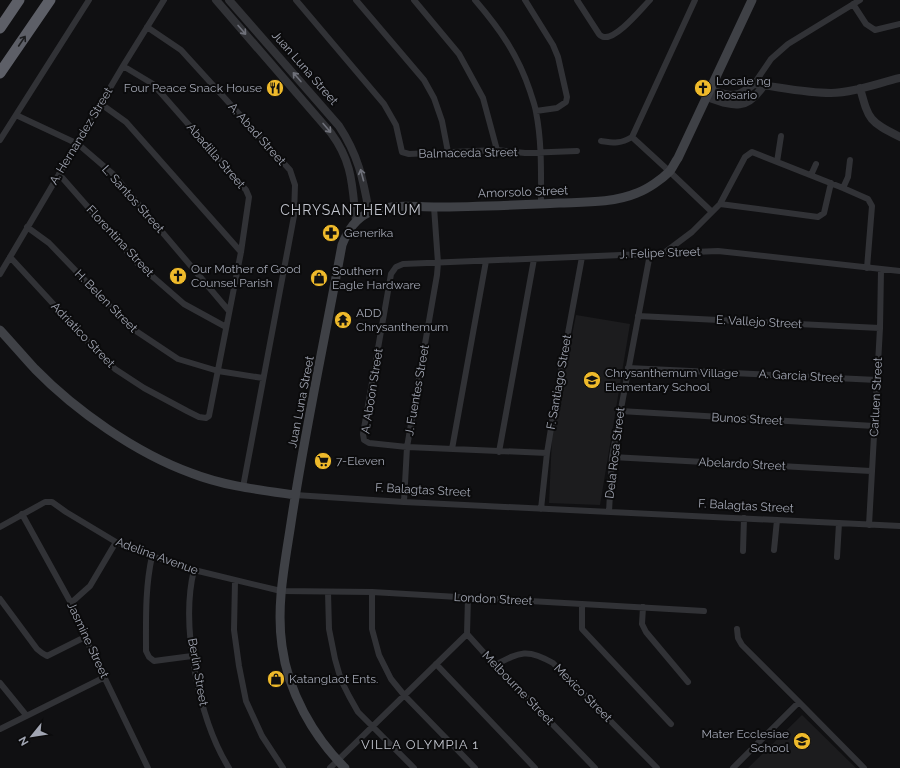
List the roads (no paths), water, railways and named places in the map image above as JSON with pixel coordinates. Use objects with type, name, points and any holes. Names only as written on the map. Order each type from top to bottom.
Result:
[{"type":"highway","points":[[0,28],[19,0]]},
{"type":"highway","points":[[0,73],[50,0]]},
{"type":"main road","points":[[670,171],[678,158],[752,0]]},
{"type":"main road","name":"Amorsolo Street","points":[[369,212],[402,206],[434,207],[604,201],[623,198],[638,193],[670,171]]},
{"type":"main road","name":"Juan Luna Street","points":[[345,768],[312,727],[301,707],[289,676],[282,648],[280,628],[281,591],[295,495],[342,245],[347,234],[356,221],[369,212]]},
{"type":"main road","name":"F. Balagtas Street","points":[[0,330],[35,369],[74,404],[107,428],[161,461],[211,480],[295,495]]},
{"type":"street","points":[[0,140],[88,0]]},
{"type":"street","name":"A. Hernandez Street","points":[[0,274],[123,66],[164,0]]},
{"type":"street","name":"Juan Luna Street","points":[[216,0],[341,146],[348,161],[352,181],[356,221]]},
{"type":"street","name":"Juan Luna Street","points":[[229,0],[339,126],[357,159],[363,177],[369,212]]},
{"type":"street","name":"Balmaceda Street","points":[[296,0],[384,104],[396,125],[402,152],[409,154],[496,150],[525,153],[540,151],[577,151]]},
{"type":"street","points":[[356,0],[424,80],[434,98],[442,121],[448,152]]},
{"type":"street","points":[[414,0],[459,54],[483,98],[496,150]]},
{"type":"street","points":[[475,0],[500,30],[519,61],[536,111],[540,151],[540,204]]},
{"type":"street","points":[[525,0],[553,45],[558,57],[566,97],[566,102],[557,108],[536,111]]},
{"type":"street","points":[[577,0],[599,34],[604,37],[617,33],[650,0]]},
{"type":"street","points":[[601,141],[618,143],[632,137],[695,0]]},
{"type":"street","points":[[708,94],[738,95],[754,84],[771,59],[788,44],[860,0]]},
{"type":"street","points":[[853,4],[866,24],[875,30],[900,24]]},
{"type":"street","name":"A. Abad Street","points":[[147,27],[181,50],[290,170],[295,185],[294,216],[244,487]]},
{"type":"street","name":"Abadilla Street","points":[[123,66],[153,84],[246,190],[249,197],[241,252],[209,416]]},
{"type":"street","points":[[760,74],[764,85]]},
{"type":"street","points":[[754,84],[832,93],[900,78]]},
{"type":"street","points":[[708,94],[729,104],[742,104],[755,96],[764,85]]},
{"type":"street","points":[[860,88],[866,111],[870,118],[878,125],[900,137]]},
{"type":"street","points":[[101,104],[126,122],[241,252]]},
{"type":"street","name":"L. Santos Street","points":[[16,114],[78,144],[113,174],[229,311]]},
{"type":"street","points":[[778,162],[781,136]]},
{"type":"street","points":[[632,137],[712,212]]},
{"type":"street","points":[[341,146],[348,140]]},
{"type":"street","points":[[664,252],[692,232],[720,204],[745,157],[752,152],[868,199],[872,206],[867,268]]},
{"type":"street","points":[[843,188],[848,177],[850,160]]},
{"type":"street","points":[[811,176],[816,164]]},
{"type":"street","name":"Florentina Street","points":[[59,174],[138,263],[184,304],[226,327]]},
{"type":"street","points":[[720,204],[818,217],[824,213],[831,183]]},
{"type":"street","name":"J. Fuentes Street","points":[[404,502],[407,447],[437,275],[438,263],[434,207]]},
{"type":"street","name":"H. Belen Street","points":[[27,227],[49,243],[130,327],[178,359],[218,371],[263,378]]},
{"type":"street","name":"J. Felipe Street","points":[[438,263],[650,254],[664,252],[718,251],[900,272]]},
{"type":"street","name":"Dela Rosa Street","points":[[609,512],[612,457],[650,254]]},
{"type":"street","name":"Adriatico Street","points":[[10,257],[90,345],[116,368],[144,388],[187,412],[206,418],[209,416]]},
{"type":"street","name":"F. Santiago Street","points":[[541,508],[547,453],[582,257]]},
{"type":"street","points":[[499,452],[534,259]]},
{"type":"street","points":[[452,449],[486,261]]},
{"type":"street","name":"A. Aboon Street","points":[[407,447],[369,443],[364,440],[363,434],[391,274],[396,267],[403,264],[438,263]]},
{"type":"street","name":"Carluen Street","points":[[869,525],[880,328],[881,270]]},
{"type":"street","name":"E. Vallejo Street","points":[[638,316],[880,328]]},
{"type":"street","name":"A. Garcia Street","points":[[628,368],[877,380]]},
{"type":"street","name":"Bunos Street","points":[[620,411],[874,426]]},
{"type":"street","points":[[407,447],[547,453]]},
{"type":"street","name":"Abelardo Street","points":[[612,457],[871,471]]},
{"type":"street","name":"F. Balagtas Street","points":[[295,495],[404,502],[898,526]]},
{"type":"street","name":"Adelina Avenue","points":[[0,527],[45,502],[52,502],[116,542],[152,556],[194,570],[281,591]]},
{"type":"street","name":"Jasmine Street","points":[[22,514],[71,603],[104,677],[148,768]]},
{"type":"street","points":[[743,551],[744,518]]},
{"type":"street","points":[[774,550],[777,520]]},
{"type":"street","points":[[837,557],[839,523]]},
{"type":"street","points":[[71,603],[90,586],[116,542]]},
{"type":"street","points":[[152,556],[149,569],[146,612],[146,651],[149,657],[154,660],[192,656]]},
{"type":"street","name":"Berlin Street","points":[[194,570],[190,612],[192,656],[201,702],[214,738],[229,768]]},
{"type":"street","points":[[235,581],[234,630],[246,701],[262,736],[283,768]]},
{"type":"street","name":"London Street","points":[[281,591],[372,592],[704,611]]},
{"type":"street","points":[[328,592],[329,629],[341,680],[358,712],[414,768]]},
{"type":"street","points":[[372,592],[372,629],[379,655],[391,679],[404,695],[474,768]]},
{"type":"street","points":[[330,768],[467,634],[468,597]]},
{"type":"street","points":[[0,599],[37,649],[47,656],[85,636]]},
{"type":"street","points":[[582,604],[582,628],[671,724]]},
{"type":"street","points":[[643,607],[642,624],[646,632],[688,682]]},
{"type":"street","points":[[737,629],[738,638],[742,645],[864,768]]},
{"type":"street","name":"Melbourne Street","points":[[467,634],[595,768]]},
{"type":"street","name":"Mexico Street","points":[[495,665],[516,654],[527,653],[539,655],[553,663],[657,768]]},
{"type":"street","points":[[436,664],[535,768]]},
{"type":"street","points":[[0,729],[104,677]]},
{"type":"street","points":[[0,684],[26,715]]},
{"type":"street","points":[[733,768],[799,702]]},
{"type":"place","name":"Four Peace Snack House","points":[[275,88]]},
{"type":"place","name":"Locale ng Rosario","points":[[703,88]]},
{"type":"place","name":"Generika","points":[[331,233]]},
{"type":"place","name":"Our Mother of Good Counsel Parish","points":[[178,276]]},
{"type":"place","name":"Southern Eagle Hardware","points":[[319,278]]},
{"type":"place","name":"ADD Chrysanthemum","points":[[343,320]]},
{"type":"place","name":"Chrysanthemum Village Elementary School","points":[[592,380]]},
{"type":"place","name":"7-Eleven","points":[[323,461]]},
{"type":"place","name":"Katanglaot Ents.","points":[[276,679]]},
{"type":"place","name":"Mater Ecclesiae School","points":[[802,741]]},
{"type":"district","name":"CHRYSANTHEMUM","points":[[351,210]]},
{"type":"district","name":"VILLA OLYMPIA 1","points":[[420,744]]}]
